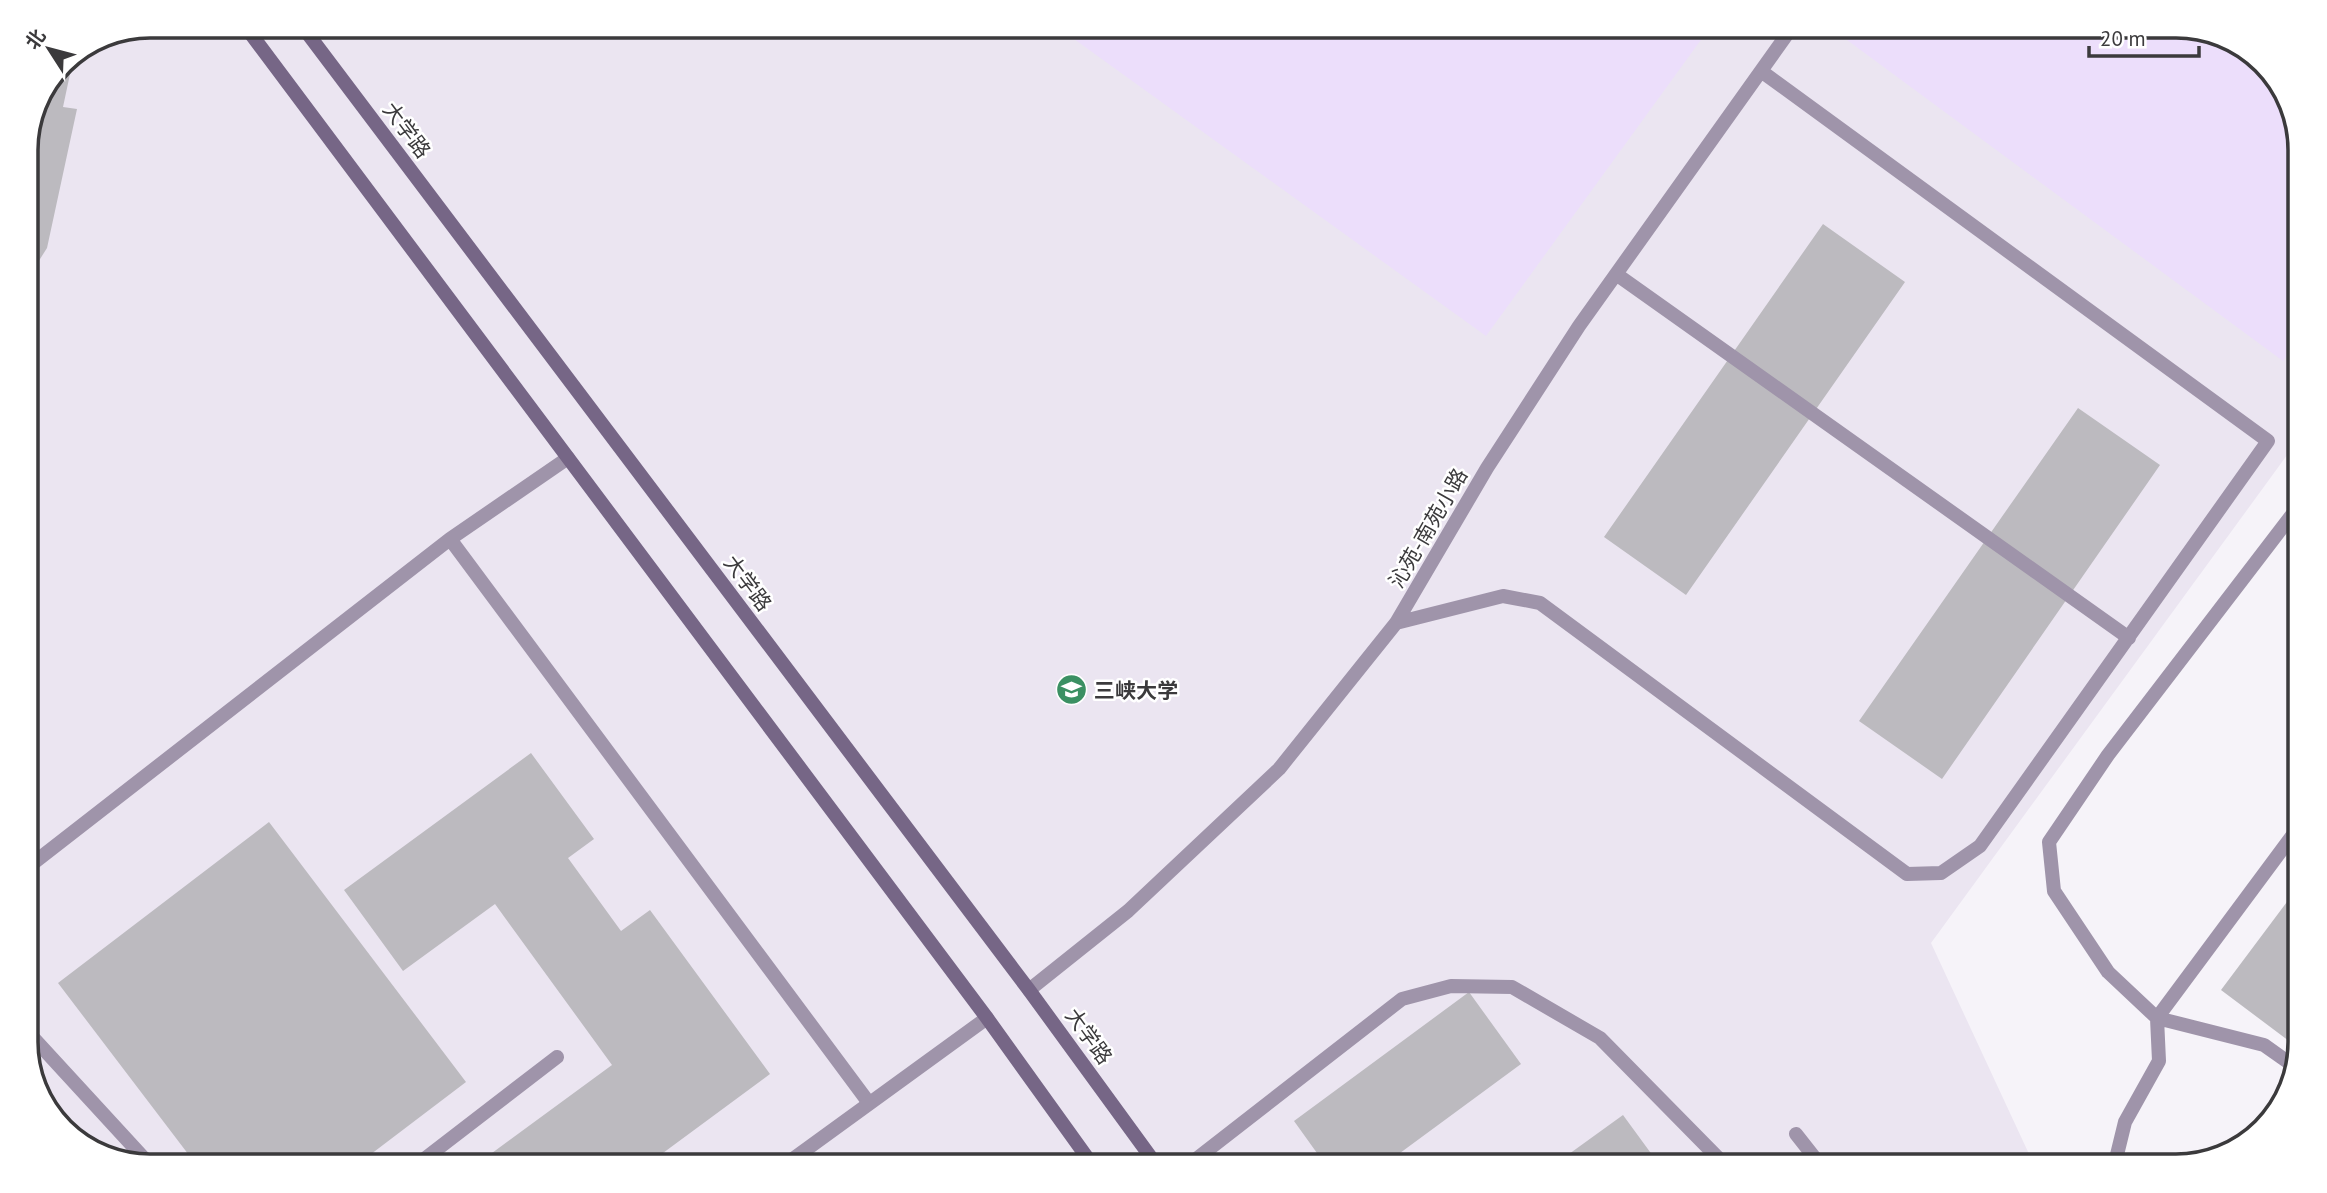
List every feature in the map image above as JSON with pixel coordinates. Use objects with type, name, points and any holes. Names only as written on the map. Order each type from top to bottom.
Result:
[{"type":"main road","points":[[254,38],[988,1018],[1085,1154]]},
{"type":"main road","name":"大学路","points":[[311,38],[1029,990],[1149,1154]]},
{"type":"street","name":"沁苑-南苑小路","points":[[1029,990],[1128,911],[1279,769],[1396,623],[1487,468],[1580,326],[1784,38]]},
{"type":"street","points":[[1396,623],[1503,596],[1539,603],[1907,874],[1941,873],[1980,846],[2268,441],[1761,71]]},
{"type":"street","points":[[1616,274],[2129,638]]},
{"type":"street","points":[[39,859],[450,539],[568,458]]},
{"type":"street","points":[[2287,1061],[2264,1045],[2157,1018],[2108,972],[2054,891],[2049,842],[2108,755],[2288,520]]},
{"type":"street","points":[[450,539],[869,1102]]},
{"type":"street","points":[[2116,1154],[2125,1122],[2159,1061],[2157,1018],[2288,842]]},
{"type":"street","points":[[1203,1154],[1402,999],[1451,986],[1512,987],[1600,1038],[1714,1154]]},
{"type":"street","points":[[799,1154],[988,1018]]},
{"type":"street","points":[[39,1044],[139,1153]]},
{"type":"street","points":[[431,1154],[557,1057]]},
{"type":"street","points":[[1797,1134],[1812,1154]]},
{"type":"shaded area","name":"三峡大学","points":[[150,38],[2177,38],[2199,41],[2226,50],[2250,66],[2270,88],[2283,114],[2288,143],[2288,454],[1931,943],[2029,1154],[150,1154],[114,1149],[88,1136],[57,1105],[44,1079],[39,1050],[39,143],[42,121],[61,84],[84,84],[84,61],[114,44]]},
{"type":"shaded area","points":[[1073,38],[1702,38],[1486,336]]},
{"type":"shaded area","points":[[2177,38],[2213,44],[2239,57],[2270,88],[2283,114],[2286,128],[2288,354],[2283,361],[1847,40]]},
{"type":"building","points":[[61,84],[68,84],[63,107],[77,109],[47,248],[39,261],[39,143],[42,121]]},
{"type":"building","points":[[1823,224],[1905,282],[1686,595],[1604,537]]},
{"type":"building","points":[[2078,408],[2160,465],[1942,779],[1859,721]]},
{"type":"building","points":[[531,753],[594,839],[568,858],[621,931],[650,910],[770,1074],[662,1154],[491,1154],[612,1065],[495,904],[403,971],[344,890]]},
{"type":"building","points":[[269,822],[466,1082],[371,1154],[188,1154],[58,983]]},
{"type":"building","points":[[2288,900],[2288,1040],[2221,990]]},
{"type":"building","points":[[1469,992],[1521,1064],[1399,1154],[1318,1154],[1294,1121]]},
{"type":"building","points":[[1623,1115],[1652,1154],[1569,1154]]},
{"type":"place","name":"三峡大学","points":[[1071,690]]}]
